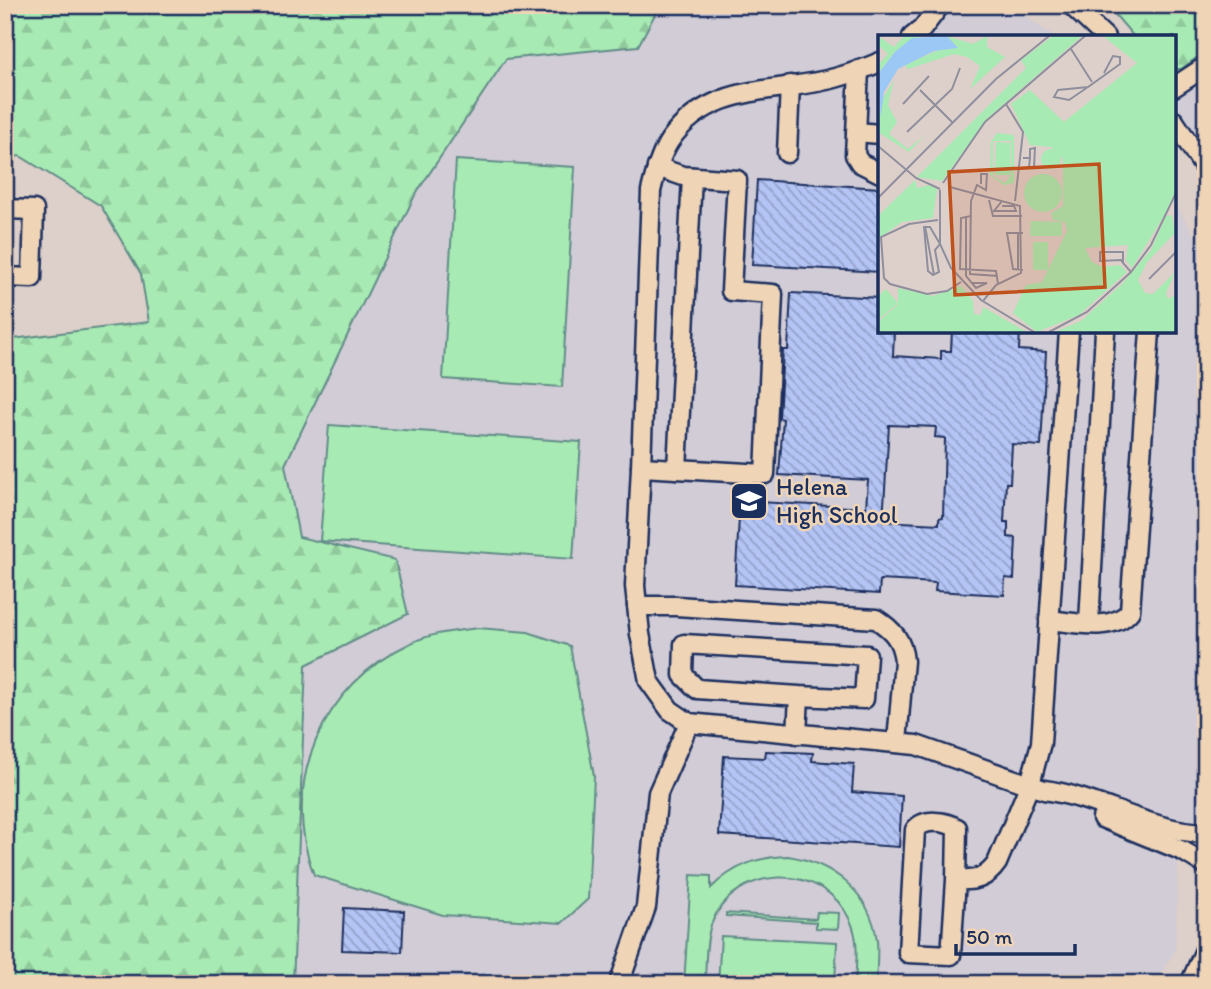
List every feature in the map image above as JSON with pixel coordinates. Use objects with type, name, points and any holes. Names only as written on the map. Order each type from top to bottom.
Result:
[{"type":"street","points":[[914,35],[940,5]]},
{"type":"street","points":[[1071,5],[1103,35]]},
{"type":"street","points":[[878,63],[834,78],[738,93],[693,115],[669,141],[657,167],[651,191],[635,586],[649,681],[670,710],[689,723],[916,745],[1037,787],[1147,821],[1198,833],[1183,851]]},
{"type":"street","points":[[1176,85],[1206,66]]},
{"type":"street","points":[[859,70],[855,155],[860,163],[878,172]]},
{"type":"street","points":[[787,153],[790,85]]},
{"type":"street","points":[[1176,124],[1206,170]]},
{"type":"street","points":[[856,132],[878,134]]},
{"type":"street","points":[[641,467],[765,474],[774,294],[731,291],[737,180],[692,177],[657,167]]},
{"type":"street","points":[[677,469],[692,177]]},
{"type":"street","points":[[5,209],[34,210],[32,278],[5,277]]},
{"type":"street","points":[[956,880],[972,881],[990,872],[1037,787],[1069,332]]},
{"type":"street","points":[[1089,623],[1105,332]]},
{"type":"street","points":[[1049,620],[1111,624],[1124,619],[1130,611],[1150,332]]},
{"type":"street","points":[[637,606],[876,618],[892,629],[899,638],[904,661],[897,742]]},
{"type":"street","points":[[684,644],[867,656],[864,699],[799,695],[697,689],[682,675],[684,644]]},
{"type":"street","points":[[797,734],[799,695]]},
{"type":"street","points":[[619,984],[646,907],[658,793],[689,723]]},
{"type":"street","points":[[1037,787],[1051,800],[1142,833],[1183,851],[1206,865]]},
{"type":"street","points":[[919,824],[951,824],[957,828],[956,880],[951,956],[908,953],[915,830],[919,824]]},
{"type":"street","points":[[1190,984],[1206,948]]},
{"type":"street","points":[[1202,984],[1206,977]]},
{"type":"shaded area","name":"Helena High School","points":[[660,5],[1009,5],[1052,35],[878,35],[878,332],[1176,332],[1176,204],[1206,257],[1206,821],[1178,865],[1175,951],[1154,984],[293,984],[306,665],[395,560],[299,538],[285,465],[415,195],[506,59],[637,46]]},
{"type":"shaded area","points":[[1206,51],[1206,170],[1194,153],[1176,111],[1176,74]]},
{"type":"green space","points":[[5,5],[660,5],[638,46],[506,59],[415,195],[285,465],[299,537],[395,560],[408,614],[306,665],[293,984],[5,984],[5,340],[149,322],[141,274],[101,206],[20,156],[5,158]]},
{"type":"green space","points":[[1107,5],[1206,5],[1206,51],[1181,69],[1176,69],[1176,35],[1132,35]]},
{"type":"green space","points":[[456,160],[575,167],[562,387],[443,379]]},
{"type":"green space","points":[[329,425],[581,442],[573,559],[320,541]]},
{"type":"green space","points":[[478,628],[528,632],[570,646],[594,776],[588,899],[562,923],[443,915],[314,875],[304,841],[302,806],[306,772],[316,740],[332,710],[353,684],[380,661],[411,643],[452,631]]},
{"type":"green space","points":[[788,856],[820,865],[834,873],[858,894],[873,923],[877,940],[876,984],[855,984],[855,936],[850,920],[837,901],[820,887],[800,880],[779,878],[758,881],[739,890],[722,905],[709,932],[705,984],[684,984],[691,875],[711,876],[711,888],[746,864],[766,858]]},
{"type":"green space","points":[[817,912],[839,913],[838,929],[816,928],[816,922],[726,916],[726,913],[816,919]]},
{"type":"green space","points":[[721,936],[837,942],[835,984],[718,984]]},
{"type":"green space","points":[[377,977],[449,981],[451,984],[325,984]]},
{"type":"building","points":[[757,180],[878,188],[878,272],[752,265]]},
{"type":"building","points":[[791,293],[878,298],[878,332],[894,332],[893,356],[941,359],[941,351],[951,351],[952,332],[1020,332],[1019,350],[1046,352],[1041,446],[1012,444],[1004,522],[1008,522],[1008,537],[1016,538],[1014,579],[1005,578],[1004,595],[935,591],[936,583],[880,580],[879,594],[735,585],[740,501],[866,508],[868,480],[779,475],[783,419],[779,418],[783,350],[788,350]],"holes":[[[889,425],[936,427],[935,437],[945,438],[943,517],[939,518],[939,524],[883,521]]]},
{"type":"building","points":[[766,751],[813,753],[812,761],[854,764],[852,792],[902,796],[899,847],[719,835],[724,756],[765,758]]},
{"type":"building","points":[[344,908],[404,911],[402,952],[342,950]]},
{"type":"place","name":"Helena High School","points":[[749,501]]}]
